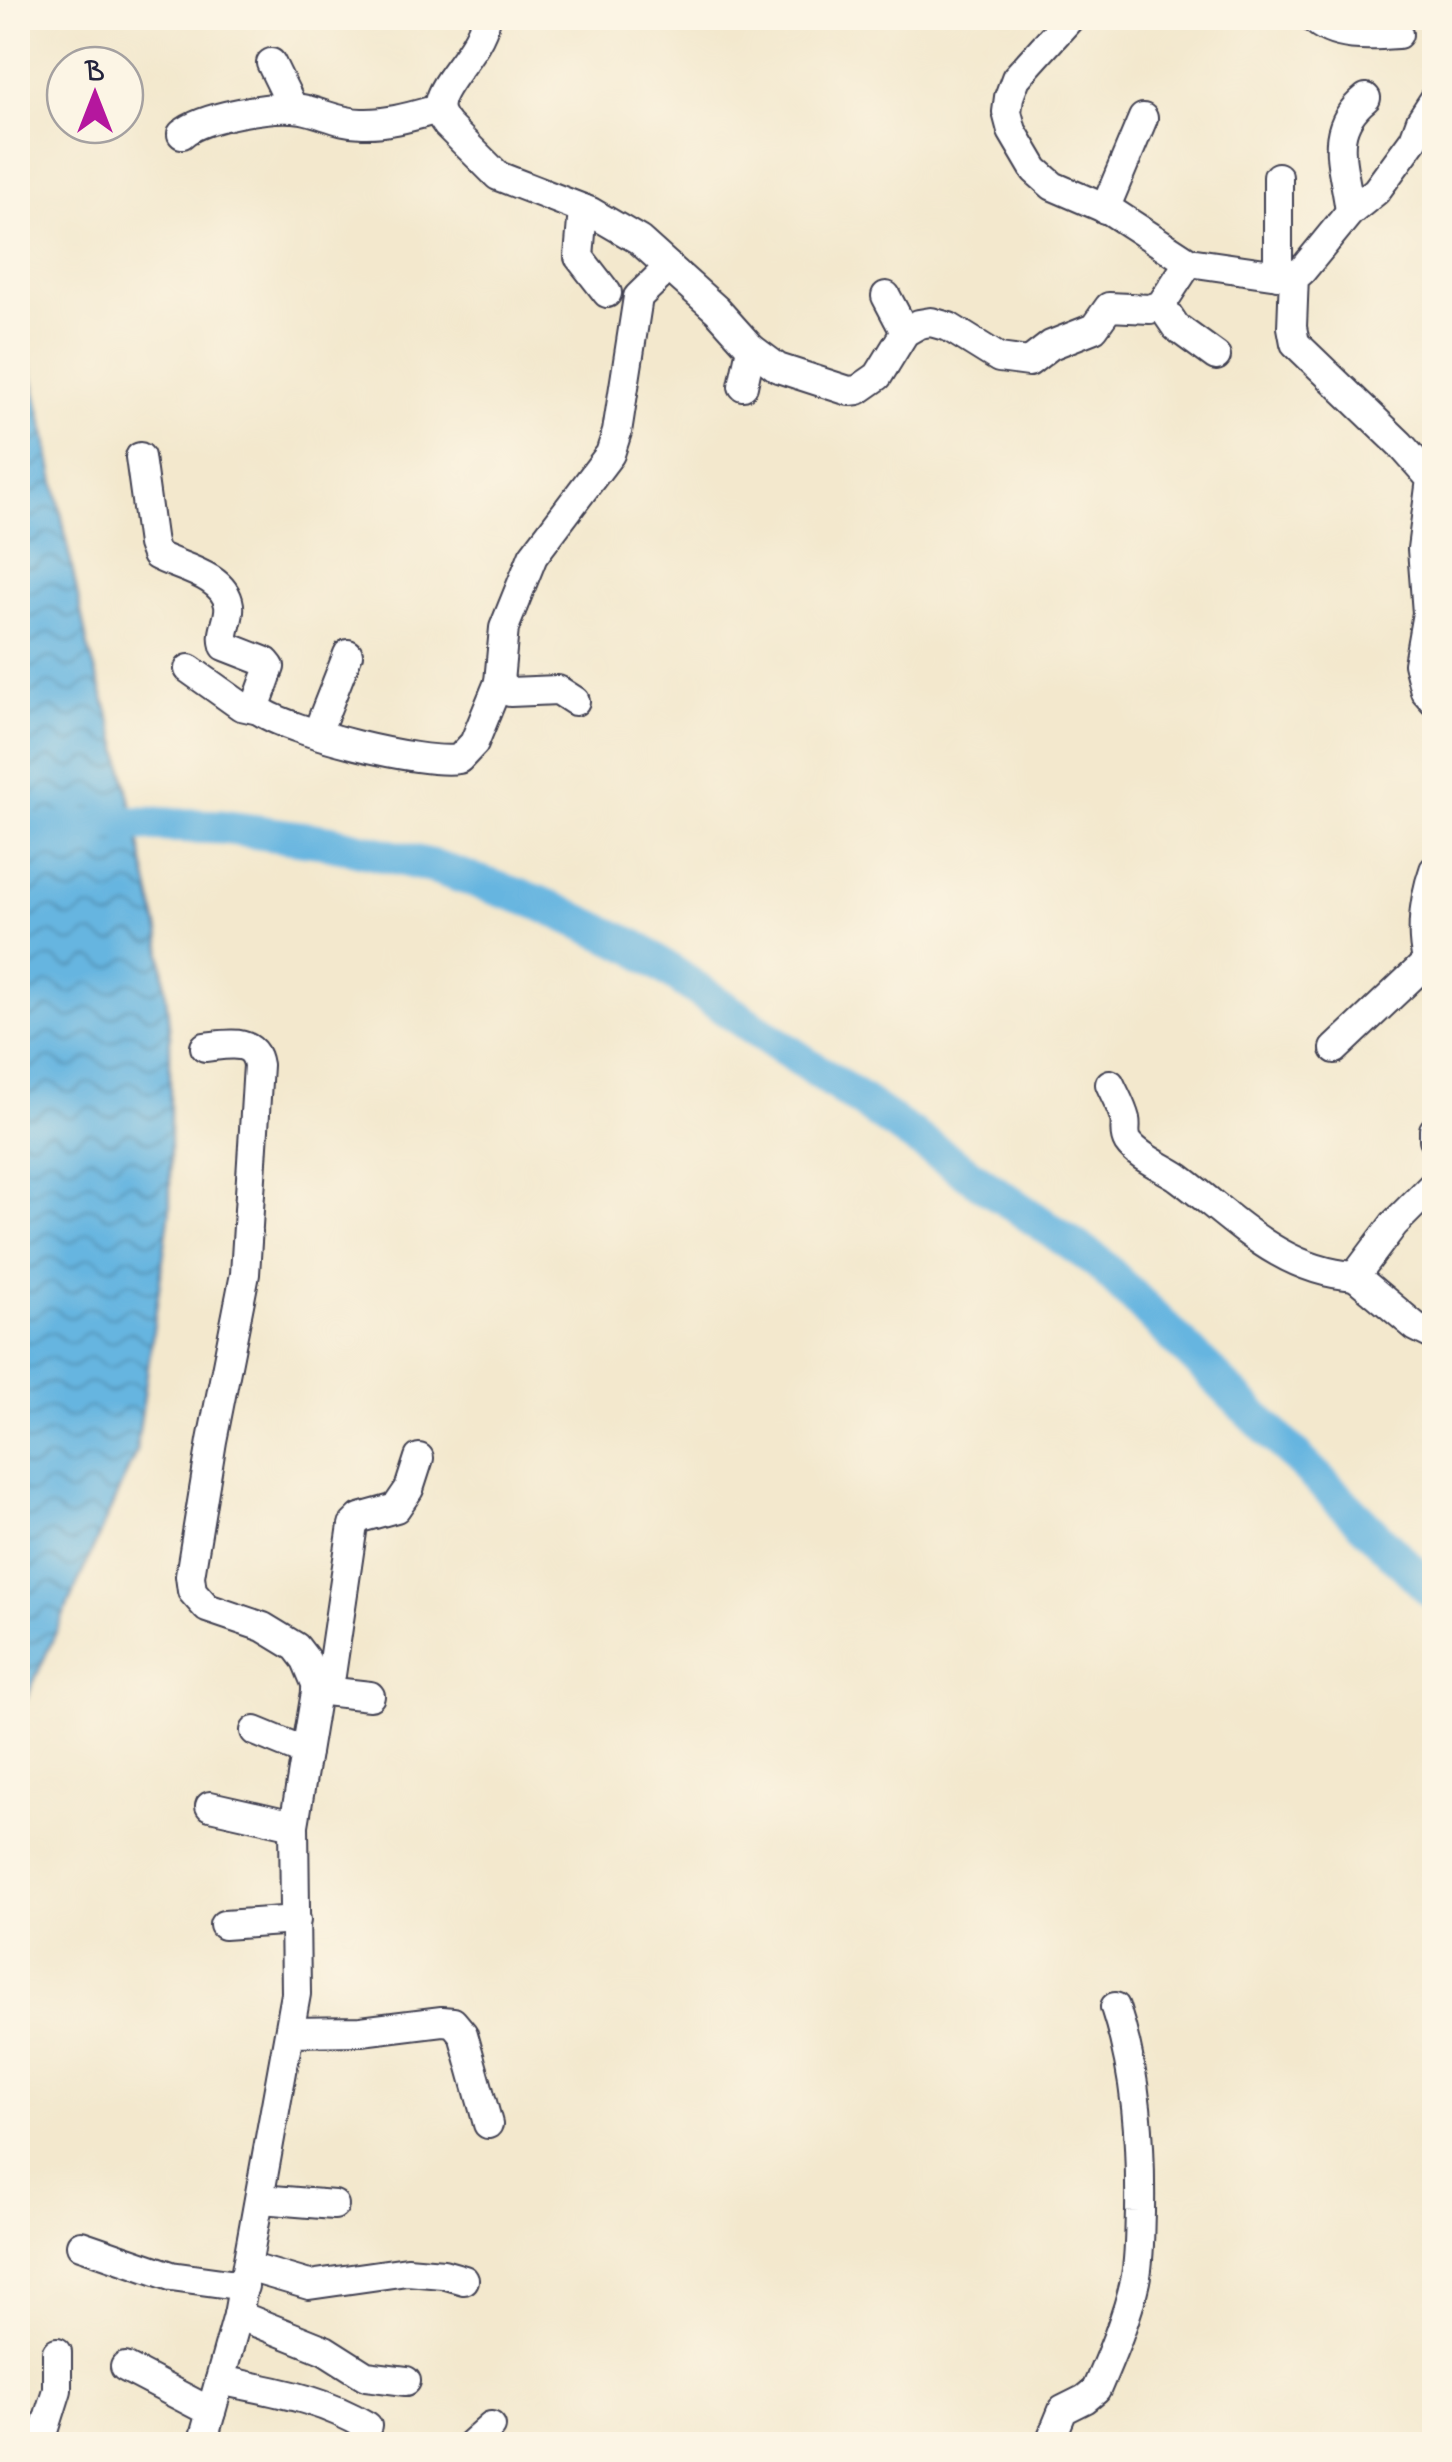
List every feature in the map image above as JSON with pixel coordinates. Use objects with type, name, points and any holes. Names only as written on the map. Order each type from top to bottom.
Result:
[{"type":"street","points":[[486,18],[478,42],[441,94],[438,109],[447,124],[498,176],[620,226],[716,310],[751,348],[778,368],[850,391],[867,386],[878,376],[905,332],[919,324],[940,324],[999,358],[1030,362],[1051,346],[1094,328],[1109,307],[1150,309],[1161,305],[1188,262]]},
{"type":"street","points":[[1070,18],[1016,78],[1007,112],[1012,131],[1035,170],[1053,186],[1105,209],[1188,262],[1286,275],[1302,272],[1350,212],[1376,191],[1414,140],[1434,100]]},
{"type":"street","points":[[1313,18],[1324,26],[1362,37],[1398,34]]},
{"type":"street","points":[[270,62],[293,108]]},
{"type":"street","points":[[1350,212],[1340,137],[1345,121],[1366,98]]},
{"type":"street","points":[[182,134],[193,124],[293,108],[341,122],[367,124],[438,109]]},
{"type":"street","points":[[1105,209],[1142,118]]},
{"type":"street","points":[[1278,177],[1295,343],[1433,480],[1422,548],[1427,613],[1418,664],[1425,691],[1434,702]]},
{"type":"street","points":[[583,209],[580,257],[607,293]]},
{"type":"street","points":[[189,669],[241,706],[317,733],[410,759],[459,760],[474,743],[499,682],[504,628],[534,556],[601,471],[614,444],[638,297],[669,267]]},
{"type":"street","points":[[886,296],[905,332]]},
{"type":"street","points":[[1161,305],[1176,327],[1216,356]]},
{"type":"street","points":[[744,386],[751,348]]},
{"type":"street","points":[[140,457],[156,555],[191,568],[220,590],[229,607],[222,634],[224,646],[270,667],[257,703],[259,710]]},
{"type":"street","points":[[317,733],[348,654]]},
{"type":"street","points":[[499,682],[510,692],[558,690],[575,701]]},
{"type":"street","points":[[1335,1049],[1431,970],[1426,906],[1434,870]]},
{"type":"street","points":[[202,2444],[238,2315],[290,2032],[298,1974],[294,1825],[316,1688],[306,1660],[282,1636],[207,1608],[192,1591],[190,1576],[209,1460],[245,1274],[258,1064],[252,1048],[241,1044],[204,1046]]},
{"type":"street","points":[[1110,1084],[1132,1146],[1179,1178],[1262,1245],[1317,1270],[1355,1276],[1416,1327],[1434,1336]]},
{"type":"street","points":[[1434,1130],[1434,1138]]},
{"type":"street","points":[[1355,1276],[1394,1224],[1434,1184]]},
{"type":"street","points":[[316,1688],[331,1675],[353,1525],[360,1518],[396,1508],[409,1489],[420,1458]]},
{"type":"street","points":[[316,1688],[370,1696]]},
{"type":"street","points":[[255,1732],[306,1752]]},
{"type":"street","points":[[210,1806],[294,1825]]},
{"type":"street","points":[[224,1924],[296,1920]]},
{"type":"street","points":[[1048,2444],[1063,2410],[1096,2390],[1129,2300],[1139,2254],[1141,2170],[1135,2089],[1128,2047],[1115,2007]]},
{"type":"street","points":[[290,2032],[361,2031],[453,2022],[463,2034],[488,2124]]},
{"type":"street","points":[[261,2200],[334,2205]]},
{"type":"street","points":[[81,2245],[171,2276],[246,2276],[309,2285],[407,2272],[443,2274],[464,2280]]},
{"type":"street","points":[[238,2315],[325,2350],[366,2376],[406,2380]]},
{"type":"street","points":[[40,2444],[57,2390],[57,2352]]},
{"type":"street","points":[[125,2367],[211,2412]]},
{"type":"street","points":[[220,2380],[317,2401],[367,2426]]},
{"type":"water","points":[[18,316],[88,647],[118,744],[160,936],[170,1035],[170,1210],[136,1452],[24,1704],[18,1730]]},
{"type":"waterway","points":[[18,834],[115,823],[222,827],[329,842],[434,867],[537,902],[635,947],[1098,1262],[1434,1593]]}]
